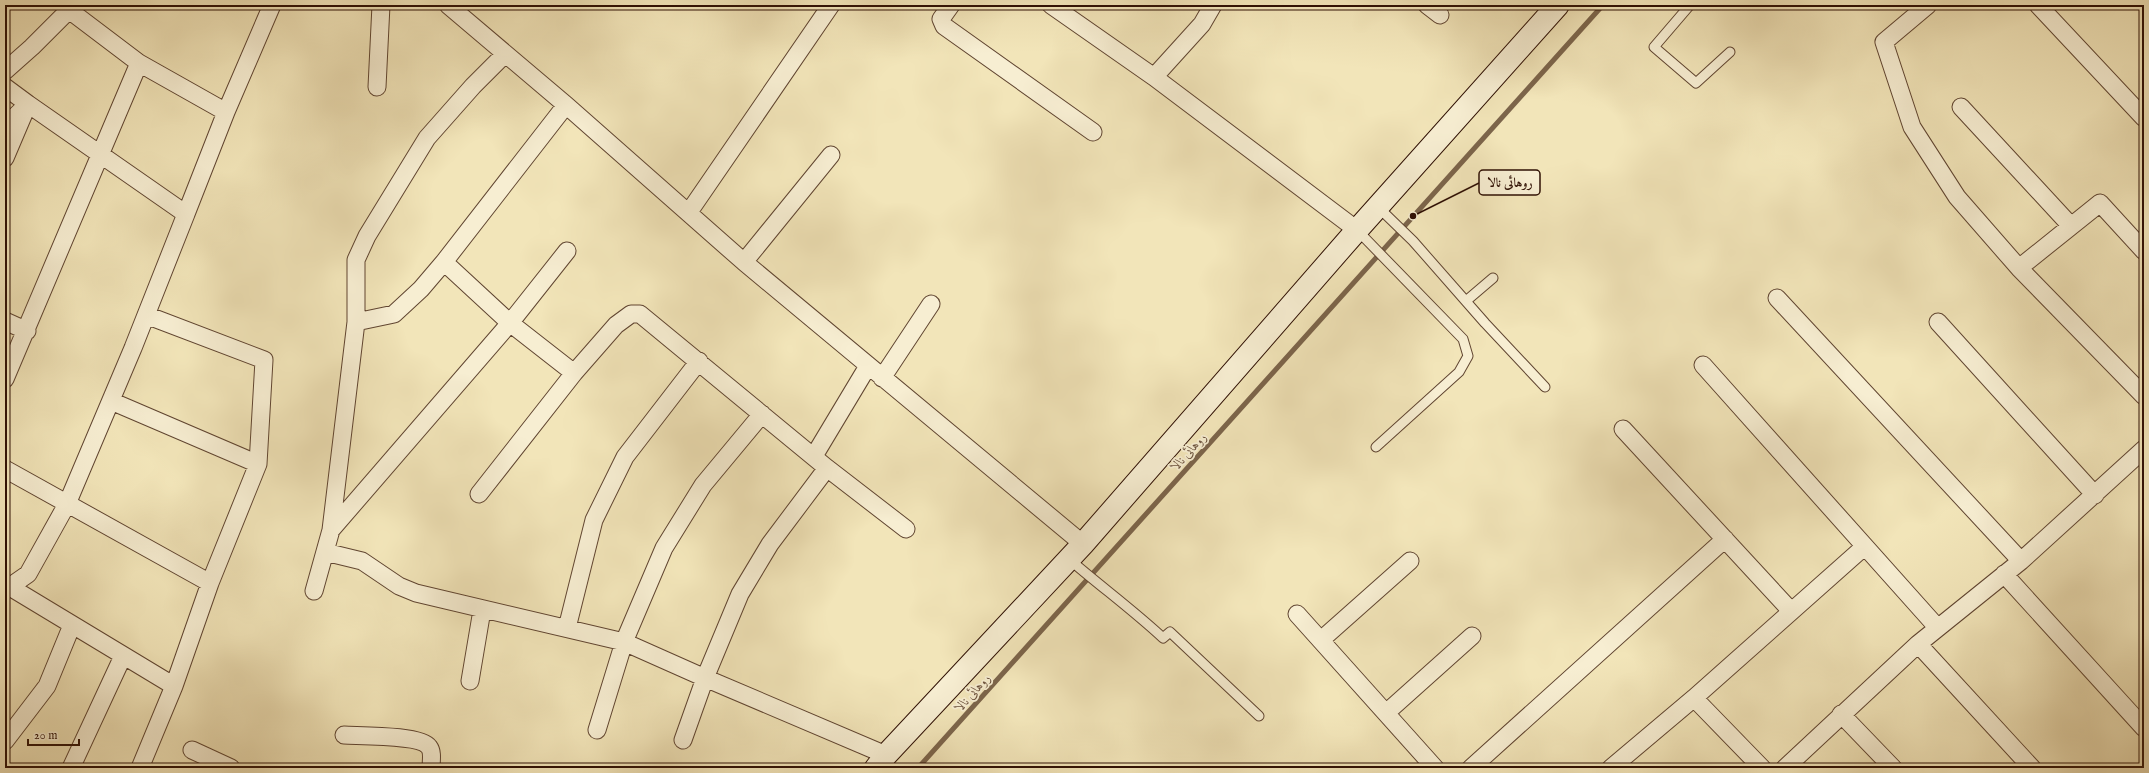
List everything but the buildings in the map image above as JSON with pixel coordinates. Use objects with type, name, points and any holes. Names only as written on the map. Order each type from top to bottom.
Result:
[{"type":"street","points":[[174,686],[6,588],[28,574],[67,504],[146,315],[226,112],[272,5]]},
{"type":"street","points":[[377,87],[382,5]]},
{"type":"street","points":[[448,5],[566,105],[744,262],[882,378],[1077,557]]},
{"type":"street","points":[[689,212],[831,5]]},
{"type":"street","points":[[950,5],[941,19],[944,26],[1093,132]]},
{"type":"street","points":[[1051,5],[1154,77],[1357,230]]},
{"type":"street","points":[[1154,77],[1202,24],[1213,5]]},
{"type":"street","points":[[325,552],[362,561],[399,586],[416,593],[482,610],[624,642],[705,678],[881,761],[1077,557],[1357,230],[1384,212],[1558,5]]},
{"type":"street","points":[[1928,5],[1884,42],[1912,127],[1957,197],[2019,268],[2144,396]]},
{"type":"street","points":[[2038,5],[2144,118]]},
{"type":"street","points":[[5,71],[72,8],[139,63],[226,112]]},
{"type":"street","points":[[314,591],[332,530],[356,322],[356,260],[367,236],[427,138],[473,86],[505,54]]},
{"type":"street","points":[[5,379],[139,63]]},
{"type":"street","points":[[5,86],[100,156],[186,214]]},
{"type":"street","points":[[5,126],[28,104]]},
{"type":"street","points":[[5,158],[28,104]]},
{"type":"street","points":[[356,322],[394,314],[421,289],[444,262],[566,105]]},
{"type":"street","points":[[1961,108],[2071,226]]},
{"type":"street","points":[[744,262],[831,155]]},
{"type":"street","points":[[2019,268],[2100,203],[2144,251]]},
{"type":"street","points":[[332,530],[510,323],[567,251]]},
{"type":"street","points":[[444,262],[510,323],[574,373]]},
{"type":"street","points":[[1777,298],[2020,561]]},
{"type":"street","points":[[882,378],[931,304]]},
{"type":"street","points":[[479,494],[574,373],[616,325],[631,314],[640,314],[699,361],[827,468],[906,529]]},
{"type":"street","points":[[140,768],[174,686],[210,583],[258,464],[264,360],[146,315]]},
{"type":"street","points":[[5,321],[27,330]]},
{"type":"street","points":[[1938,322],[2095,494]]},
{"type":"street","points":[[567,628],[594,520],[625,457],[699,361]]},
{"type":"street","points":[[1703,365],[1864,547],[1937,626]]},
{"type":"street","points":[[814,456],[868,366]]},
{"type":"street","points":[[111,401],[258,464]]},
{"type":"street","points":[[597,730],[624,642],[664,548],[704,485],[762,414]]},
{"type":"street","points":[[1623,429],[1791,611]]},
{"type":"street","points":[[1785,768],[1841,714],[1937,626],[2020,561],[2144,450]]},
{"type":"street","points":[[683,740],[705,678],[740,594],[770,544],[827,468]]},
{"type":"street","points":[[5,469],[210,583]]},
{"type":"street","points":[[1471,768],[1725,539]]},
{"type":"street","points":[[1611,768],[1694,698],[1864,547]]},
{"type":"street","points":[[1321,640],[1410,561]]},
{"type":"street","points":[[2004,574],[2144,728]]},
{"type":"street","points":[[470,681],[482,610]]},
{"type":"street","points":[[1297,614],[1435,768]]},
{"type":"street","points":[[6,739],[47,686],[72,626]]},
{"type":"street","points":[[1386,713],[1472,636]]},
{"type":"street","points":[[1918,644],[2032,768]]},
{"type":"street","points":[[71,768],[123,656]]},
{"type":"street","points":[[1694,698],[1762,768]]},
{"type":"street","points":[[1841,714],[1893,768]]},
{"type":"street","points":[[344,735],[416,740],[428,745],[431,750],[431,768]]},
{"type":"street","points":[[192,750],[231,768]]},
{"type":"lane","points":[[1690,5],[1654,47],[1696,83],[1730,52]]},
{"type":"lane","points":[[1384,212],[1413,241],[1545,387]]},
{"type":"lane","points":[[1357,230],[1463,339],[1468,356],[1459,372],[1376,447]]},
{"type":"lane","points":[[1466,301],[1493,278]]},
{"type":"lane","points":[[1077,557],[1103,589],[1140,616],[1163,638],[1170,632],[1259,716]]},
{"type":"waterway","name":"روہائی نالا","points":[[918,768],[1603,5]]},
{"type":"place","name":"روہائی نالا","points":[[1413,216]]}]
